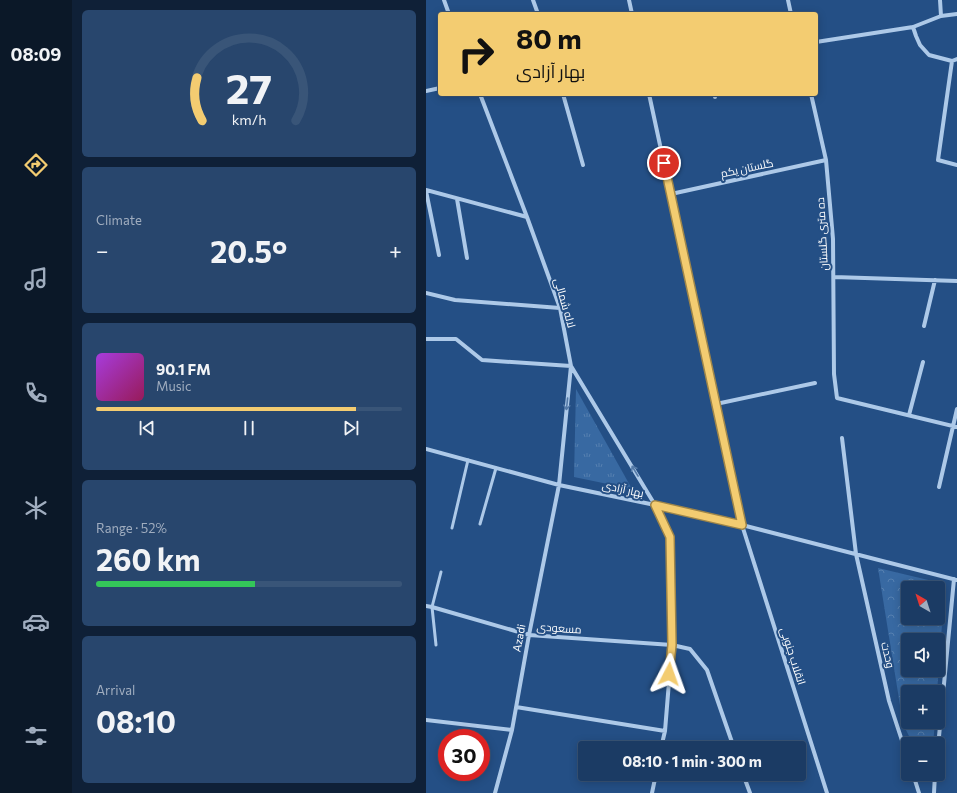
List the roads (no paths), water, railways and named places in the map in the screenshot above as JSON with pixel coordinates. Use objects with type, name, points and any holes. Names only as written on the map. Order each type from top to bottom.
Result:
[{"type":"street","points":[[444,0],[448,12]]},
{"type":"street","points":[[533,0],[537,12]]},
{"type":"street","points":[[629,0],[632,12]]},
{"type":"street","points":[[788,0],[791,12]]},
{"type":"street","points":[[940,0],[941,16]]},
{"type":"street","points":[[818,42],[912,27],[941,16],[957,14]]},
{"type":"street","points":[[912,27],[920,44],[929,54],[955,60],[938,160],[957,165]]},
{"type":"street","points":[[426,91],[438,88]]},
{"type":"street","name":"لاله شمالی","points":[[481,96],[560,308],[571,366],[655,505],[670,537],[672,645],[665,732],[663,741]]},
{"type":"street","points":[[564,96],[583,165]]},
{"type":"street","name":"انقلاب جنوبی","points":[[649,96],[742,525],[826,793]]},
{"type":"street","name":"ده متری گلستان","points":[[811,96],[826,160],[833,239],[834,374],[837,398],[909,415]]},
{"type":"street","name":"گلستان یکم","points":[[671,194],[826,160]]},
{"type":"street","points":[[439,255],[426,191],[527,217]]},
{"type":"street","points":[[457,199],[467,258]]},
{"type":"street","points":[[834,277],[957,281]]},
{"type":"street","points":[[924,326],[934,280]]},
{"type":"street","points":[[426,293],[455,300],[560,308]]},
{"type":"street","points":[[426,338],[456,339],[482,360],[571,366]]},
{"type":"street","points":[[923,362],[909,415],[955,426]]},
{"type":"street","name":"Azadi","points":[[495,793],[512,730],[529,635],[559,485],[571,366]]},
{"type":"street","points":[[716,404],[815,383]]},
{"type":"street","points":[[939,487],[955,426],[957,409]]},
{"type":"street","points":[[842,438],[856,554]]},
{"type":"street","name":"بهار آزادی","points":[[426,449],[559,485],[742,525],[956,579]]},
{"type":"street","name":"وحدت","points":[[856,554],[889,701],[901,738]]},
{"type":"street","points":[[939,737],[956,579]]},
{"type":"street","name":"مسعودی","points":[[426,606],[529,635],[672,645],[690,649],[708,670],[732,741]]},
{"type":"street","points":[[516,707],[665,732]]},
{"type":"street","points":[[426,720],[512,730]]},
{"type":"street","points":[[652,793],[655,781]]},
{"type":"street","points":[[746,781],[750,793]]},
{"type":"street","points":[[915,781],[919,793]]},
{"type":"street","points":[[934,793],[935,781]]},
{"type":"lane","points":[[452,528],[468,460]]},
{"type":"lane","points":[[480,524],[496,468]]},
{"type":"lane","points":[[436,646],[432,607],[440,572]]}]
